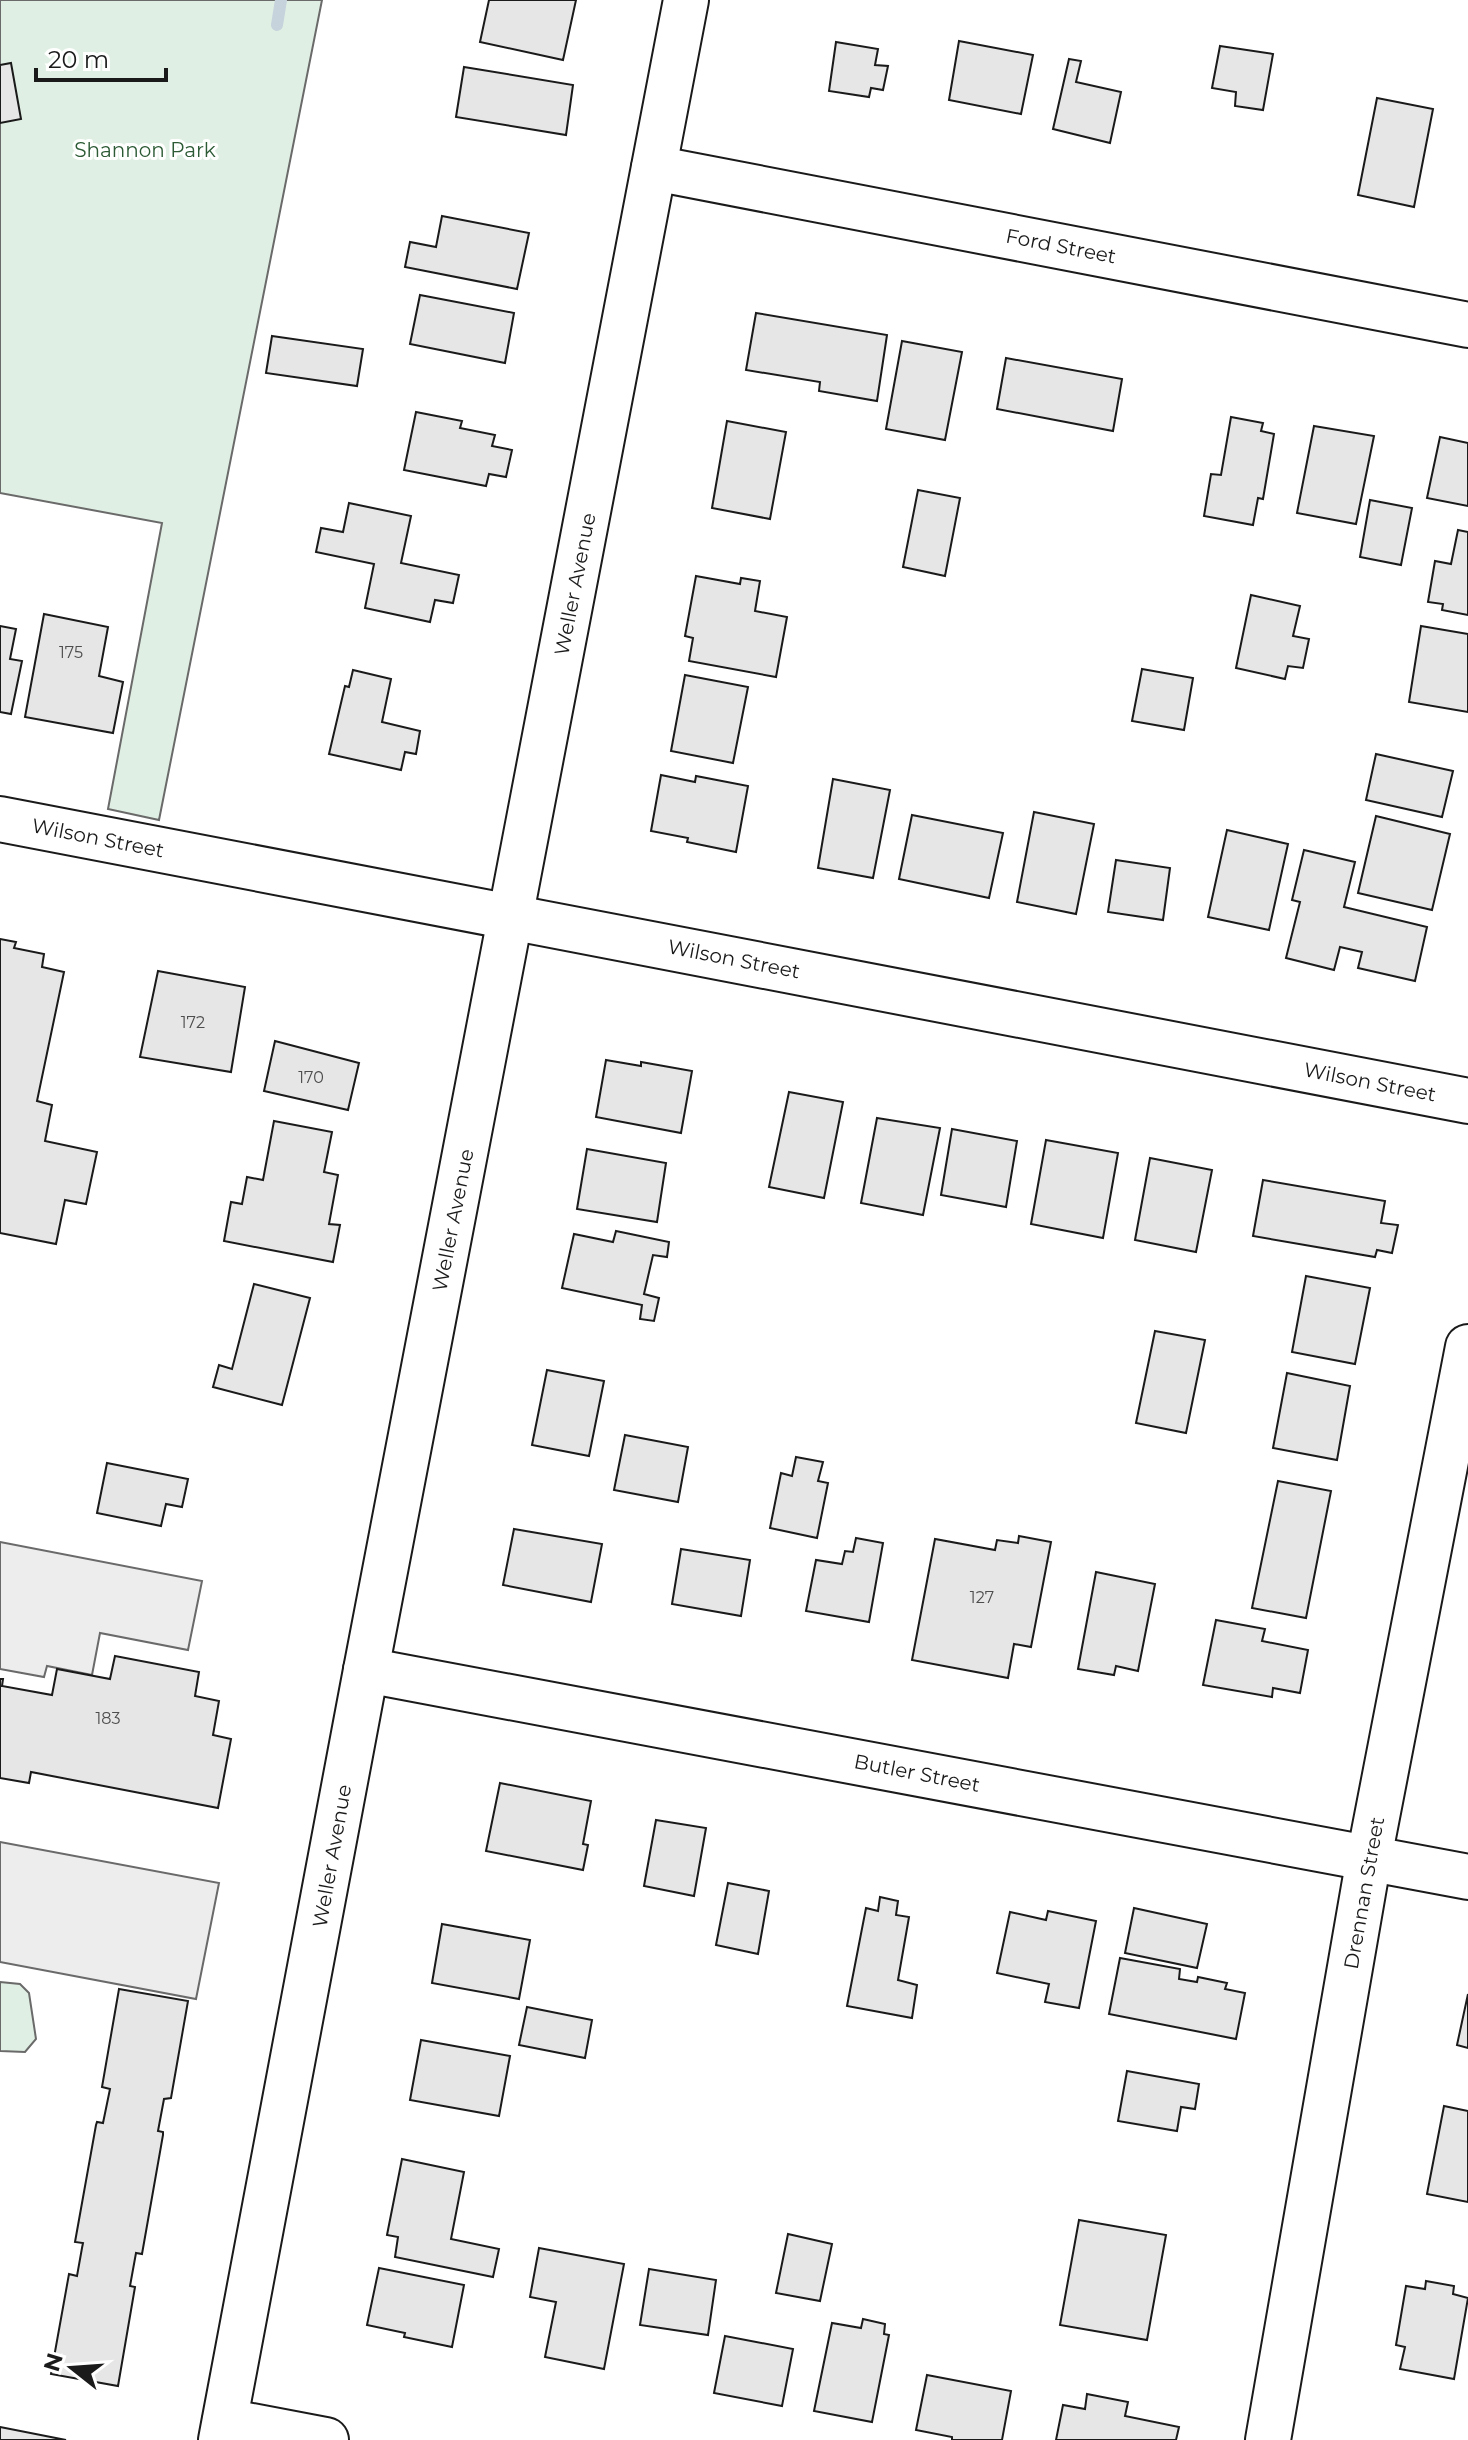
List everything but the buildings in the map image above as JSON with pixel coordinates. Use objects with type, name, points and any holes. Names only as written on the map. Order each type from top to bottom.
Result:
[{"type":"street","name":"Weller Avenue","points":[[223,2430],[686,0]]},
{"type":"street","name":"Ford Street","points":[[654,168],[1468,325]]},
{"type":"street","name":"Wilson Street","points":[[0,819],[1468,1101]]},
{"type":"street","name":"Drennan Street","points":[[1268,2440],[1369,1858],[1468,1347]]},
{"type":"street","name":"Butler Street","points":[[366,1670],[1468,1877]]},
{"type":"street","points":[[223,2430],[326,2440]]},
{"type":"green space","name":"Shannon Park","points":[[0,0],[322,0],[159,820],[108,809],[162,523],[0,493]]},
{"type":"green space","points":[[0,1982],[20,1984],[29,1993],[36,2039],[25,2052],[0,2051]]},
{"type":"shaded area","points":[[0,1542],[202,1581],[188,1650],[100,1633],[92,1675],[47,1666],[44,1677],[0,1669]]},
{"type":"shaded area","points":[[0,1842],[219,1883],[196,1999],[0,1962]]},
{"type":"waterway","points":[[277,25],[281,0]]}]
